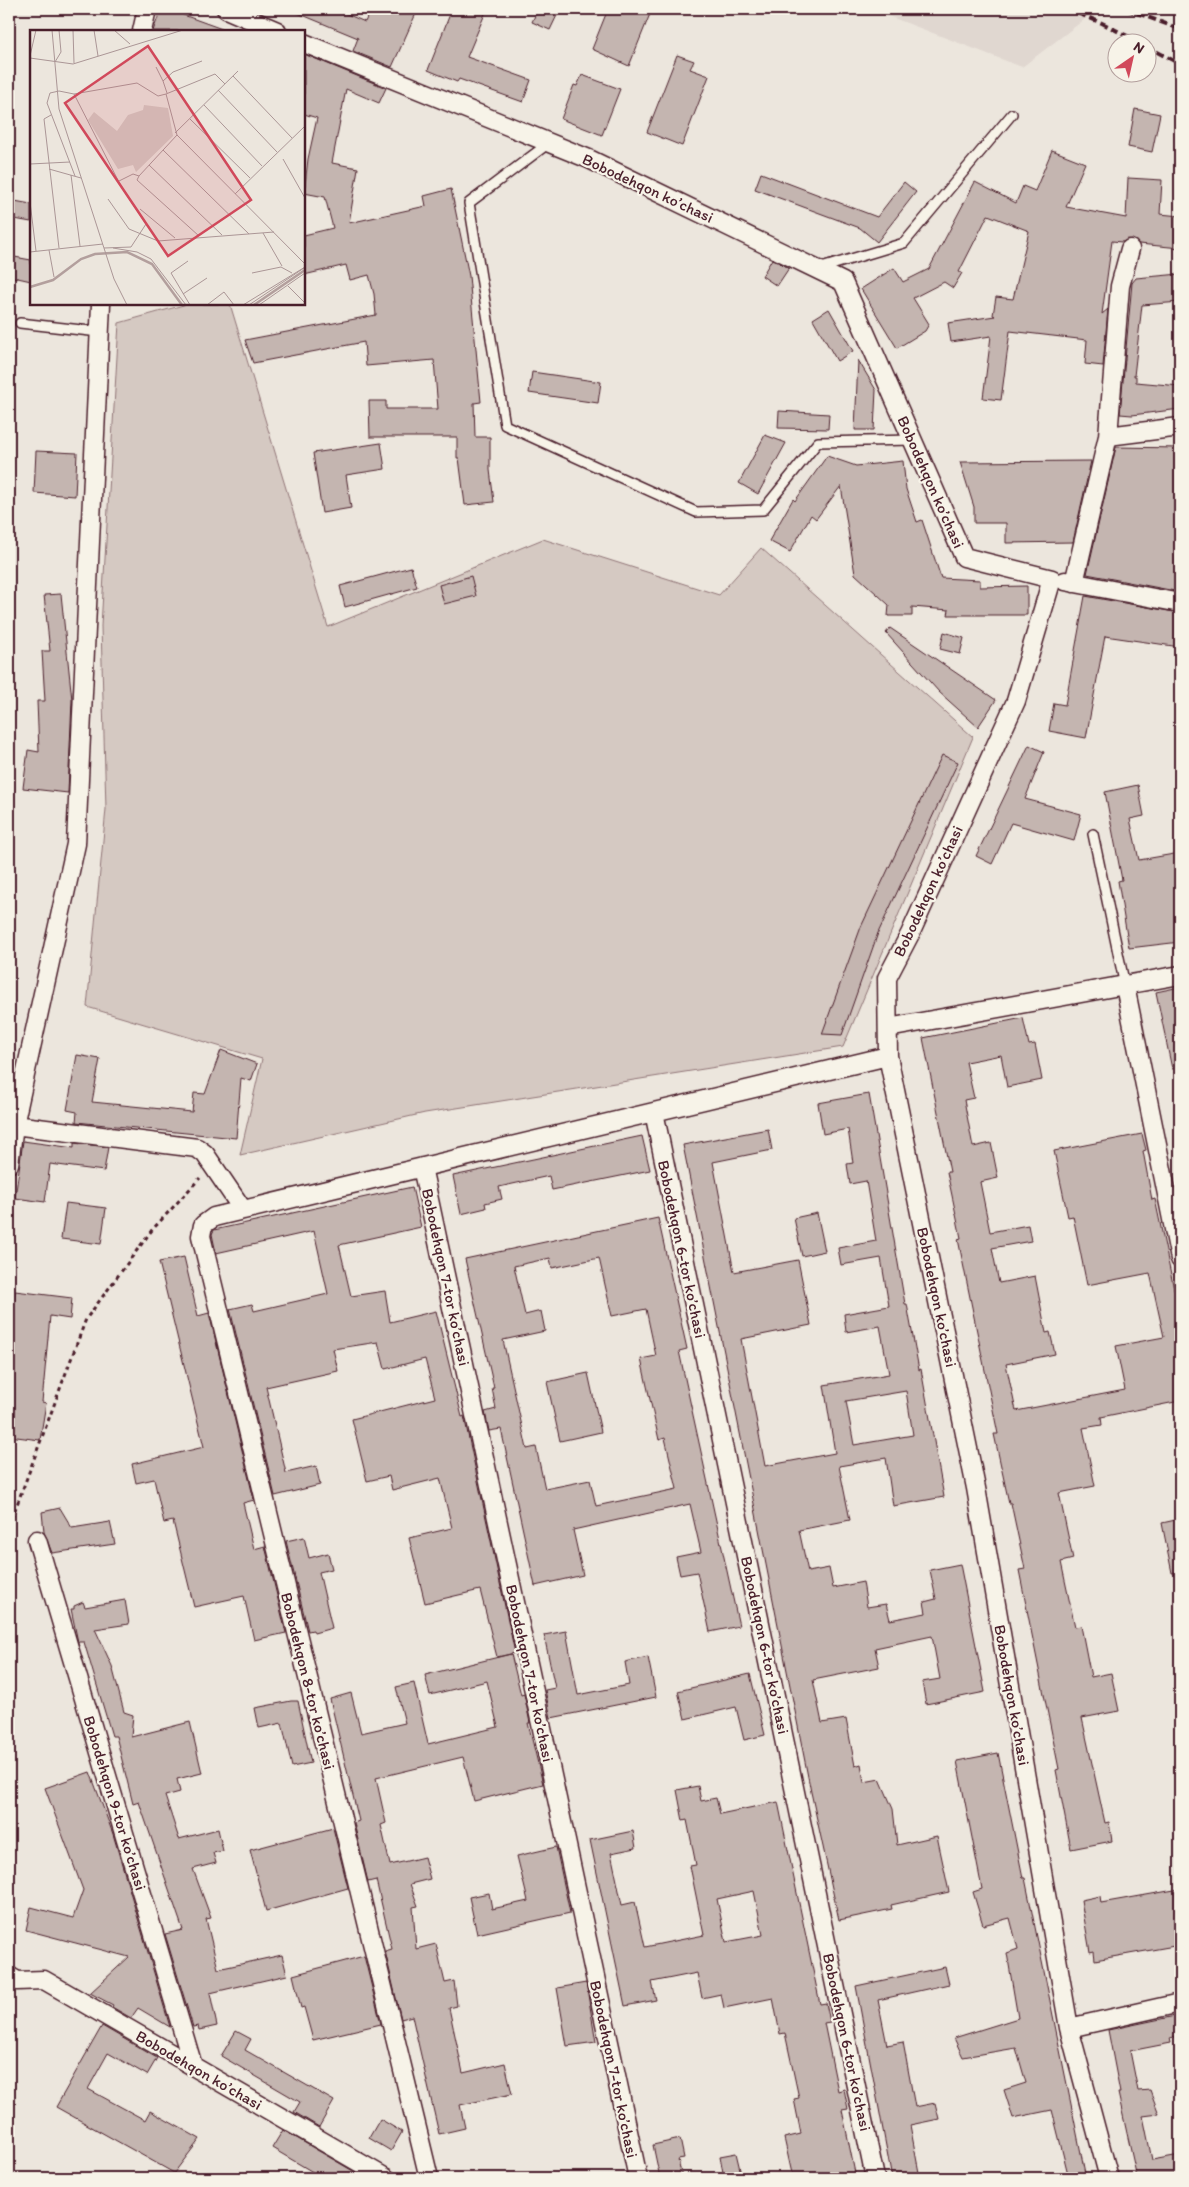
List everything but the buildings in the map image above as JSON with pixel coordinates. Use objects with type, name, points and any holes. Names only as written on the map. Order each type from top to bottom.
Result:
[{"type":"street","points":[[142,30],[147,9]]},
{"type":"street","points":[[226,9],[275,30]]},
{"type":"street","name":"Bobodehqon koʼchasi","points":[[305,43],[590,159],[843,282],[964,557],[1052,579],[1016,701],[910,934],[887,978],[888,1056],[976,1488],[1069,2028],[1109,2178]]},
{"type":"street","points":[[1074,583],[1108,436],[1120,286],[1130,249]]},
{"type":"street","points":[[9,1164],[14,1126],[76,844],[101,305]]},
{"type":"street","points":[[1108,436],[1180,427]]},
{"type":"street","points":[[1052,579],[1180,603]]},
{"type":"street","points":[[888,1028],[1180,975]]},
{"type":"street","points":[[1125,986],[1180,1260]]},
{"type":"street","name":"Bobodehqon 8-tor koʼchasi","points":[[429,2178],[201,1236],[203,1225],[214,1217],[242,1210],[888,1056]]},
{"type":"street","name":"Bobodehqon 6-tor koʼchasi","points":[[654,1112],[875,2178]]},
{"type":"street","points":[[14,1126],[197,1148],[205,1154],[242,1210]]},
{"type":"street","name":"Bobodehqon 7-tor koʼchasi","points":[[422,1167],[638,2178]]},
{"type":"street","name":"Bobodehqon 9-tor koʼchasi","points":[[38,1540],[194,2066]]},
{"type":"street","name":"Bobodehqon koʼchasi","points":[[9,1976],[17,1980],[44,1980],[386,2178]]},
{"type":"street","points":[[1069,2028],[1180,2002]]},
{"type":"lane","points":[[818,269],[904,243],[1012,114]]},
{"type":"lane","points":[[549,143],[469,203],[504,425],[696,512],[763,510],[818,442],[912,440]]},
{"type":"lane","points":[[20,323],[99,332]]},
{"type":"lane","points":[[1093,834],[1125,986]]},
{"type":"path","points":[[9,1526],[86,1319],[152,1230],[212,1165]]},
{"type":"shaded area","points":[[870,9],[1098,9],[1022,67]]},
{"type":"shaded area","points":[[183,305],[230,305],[328,627],[543,539],[719,595],[761,548],[973,737],[843,1047],[425,1113],[240,1155],[262,1059],[87,1007],[106,809],[101,626],[119,323]]},
{"type":"railway","points":[[1067,9],[1120,32]]},
{"type":"railway","points":[[1126,9],[1180,29]]},
{"type":"railway","points":[[1156,51],[1180,64]]}]
